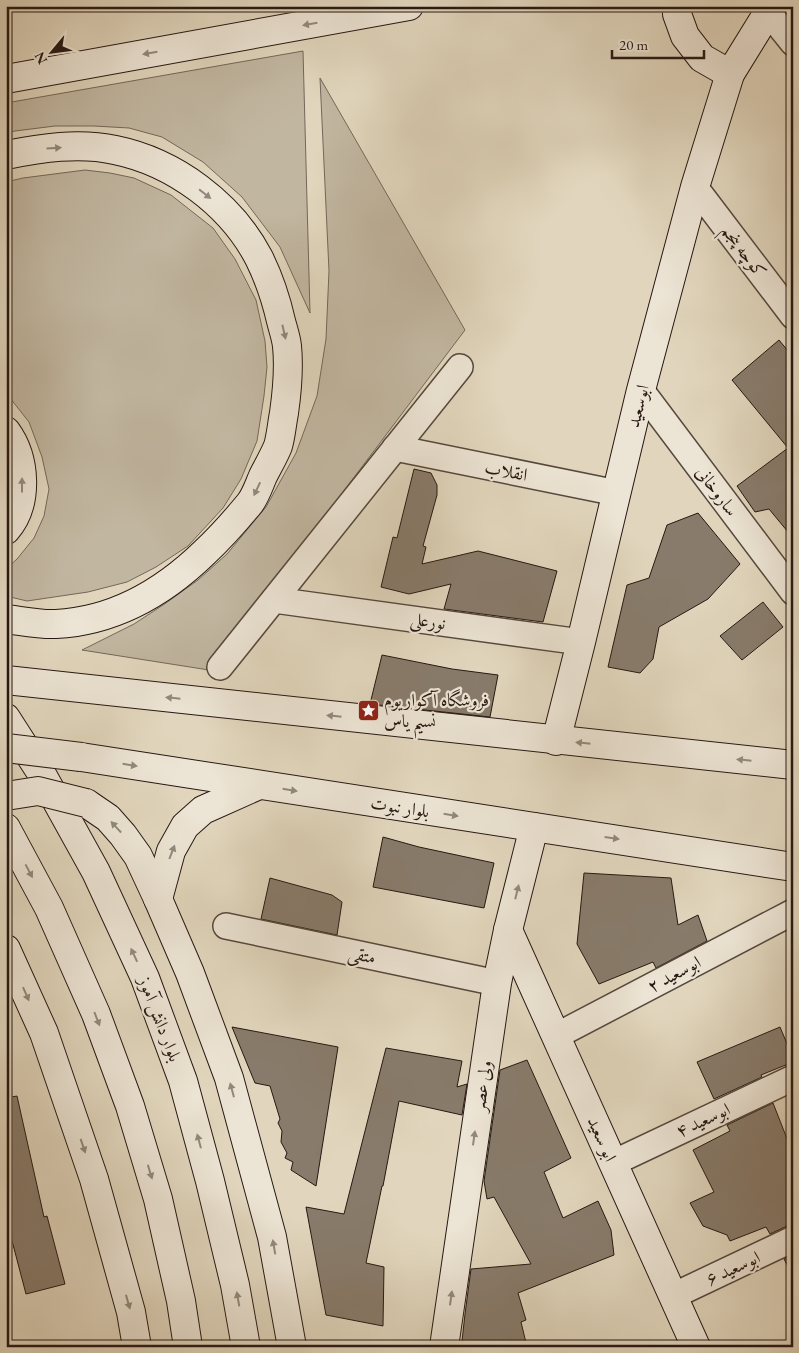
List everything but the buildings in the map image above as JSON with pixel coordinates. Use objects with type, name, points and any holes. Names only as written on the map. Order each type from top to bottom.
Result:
[{"type":"main road","points":[[6,79],[409,6]]},
{"type":"main road","points":[[677,6],[677,14],[684,36],[702,58],[730,74]]},
{"type":"main road","name":"ابوسعید","points":[[556,740],[641,390],[696,187],[730,74],[770,9]]},
{"type":"main road","points":[[6,155],[35,149],[85,146],[114,150],[142,157],[167,168],[190,183],[211,198],[230,217],[258,257],[276,298],[287,345],[287,393],[278,445],[251,501],[222,536],[188,568],[158,591],[122,610],[82,621],[55,625],[6,619]]},
{"type":"main road","points":[[6,431],[11,437],[18,457],[22,477],[22,496],[18,512],[6,530]]},
{"type":"main road","points":[[6,680],[793,765]]},
{"type":"main road","name":"بلوار دانش آموز","points":[[6,718],[40,771],[96,872],[145,978],[183,1081],[235,1285],[246,1347]]},
{"type":"main road","name":"بلوار نبوت","points":[[6,748],[81,757],[793,867]]},
{"type":"main road","points":[[158,899],[171,851],[185,826],[203,810],[259,785]]},
{"type":"main road","points":[[6,796],[38,791],[86,803],[108,818],[138,856],[190,973],[229,1078],[272,1237],[292,1347]]},
{"type":"main road","name":"ولی عصر","points":[[444,1347],[497,983],[508,930],[534,827]]},
{"type":"main road","points":[[6,828],[49,908],[96,1014],[130,1106],[158,1199],[181,1300],[188,1347]]},
{"type":"main road","name":"ابو سعید","points":[[508,930],[696,1347]]},
{"type":"main road","points":[[6,949],[44,1033],[94,1179],[131,1312],[138,1347]]},
{"type":"street","points":[[770,9],[793,43]]},
{"type":"street","name":"کوچه پنجم","points":[[696,187],[793,316]]},
{"type":"street","points":[[220,667],[460,367]]},
{"type":"street","name":"ساروخانی","points":[[641,390],[793,592]]},
{"type":"street","name":"انقلاب","points":[[395,448],[617,493]]},
{"type":"street","name":"نورعلی","points":[[274,600],[581,642]]},
{"type":"street","name":"ابوسعید ۲","points":[[556,1036],[793,912]]},
{"type":"street","name":"متقی","points":[[226,926],[497,983]]},
{"type":"street","name":"ابوسعید ۴","points":[[613,1163],[793,1078]]},
{"type":"street","name":"ابوسعید ۶","points":[[673,1296],[793,1239]]},
{"type":"shaded area","points":[[303,51],[310,313],[280,247],[242,197],[203,162],[162,137],[129,128],[94,126],[55,126],[6,133],[6,103]]},
{"type":"shaded area","points":[[320,78],[465,330],[209,670],[82,650],[134,624],[166,603],[198,580],[227,554],[266,507],[296,453],[317,396],[326,339],[329,271]]},
{"type":"shaded area","points":[[85,170],[134,178],[171,195],[213,228],[235,259],[256,300],[265,341],[267,367],[264,396],[257,441],[241,479],[223,508],[188,546],[156,567],[127,582],[88,592],[27,601],[6,596],[6,569],[34,538],[44,516],[49,489],[42,457],[29,422],[6,393],[6,182]]},
{"type":"place","name":"فروشگاه آکواریوم نسیم یاس","points":[[368,710]]}]
